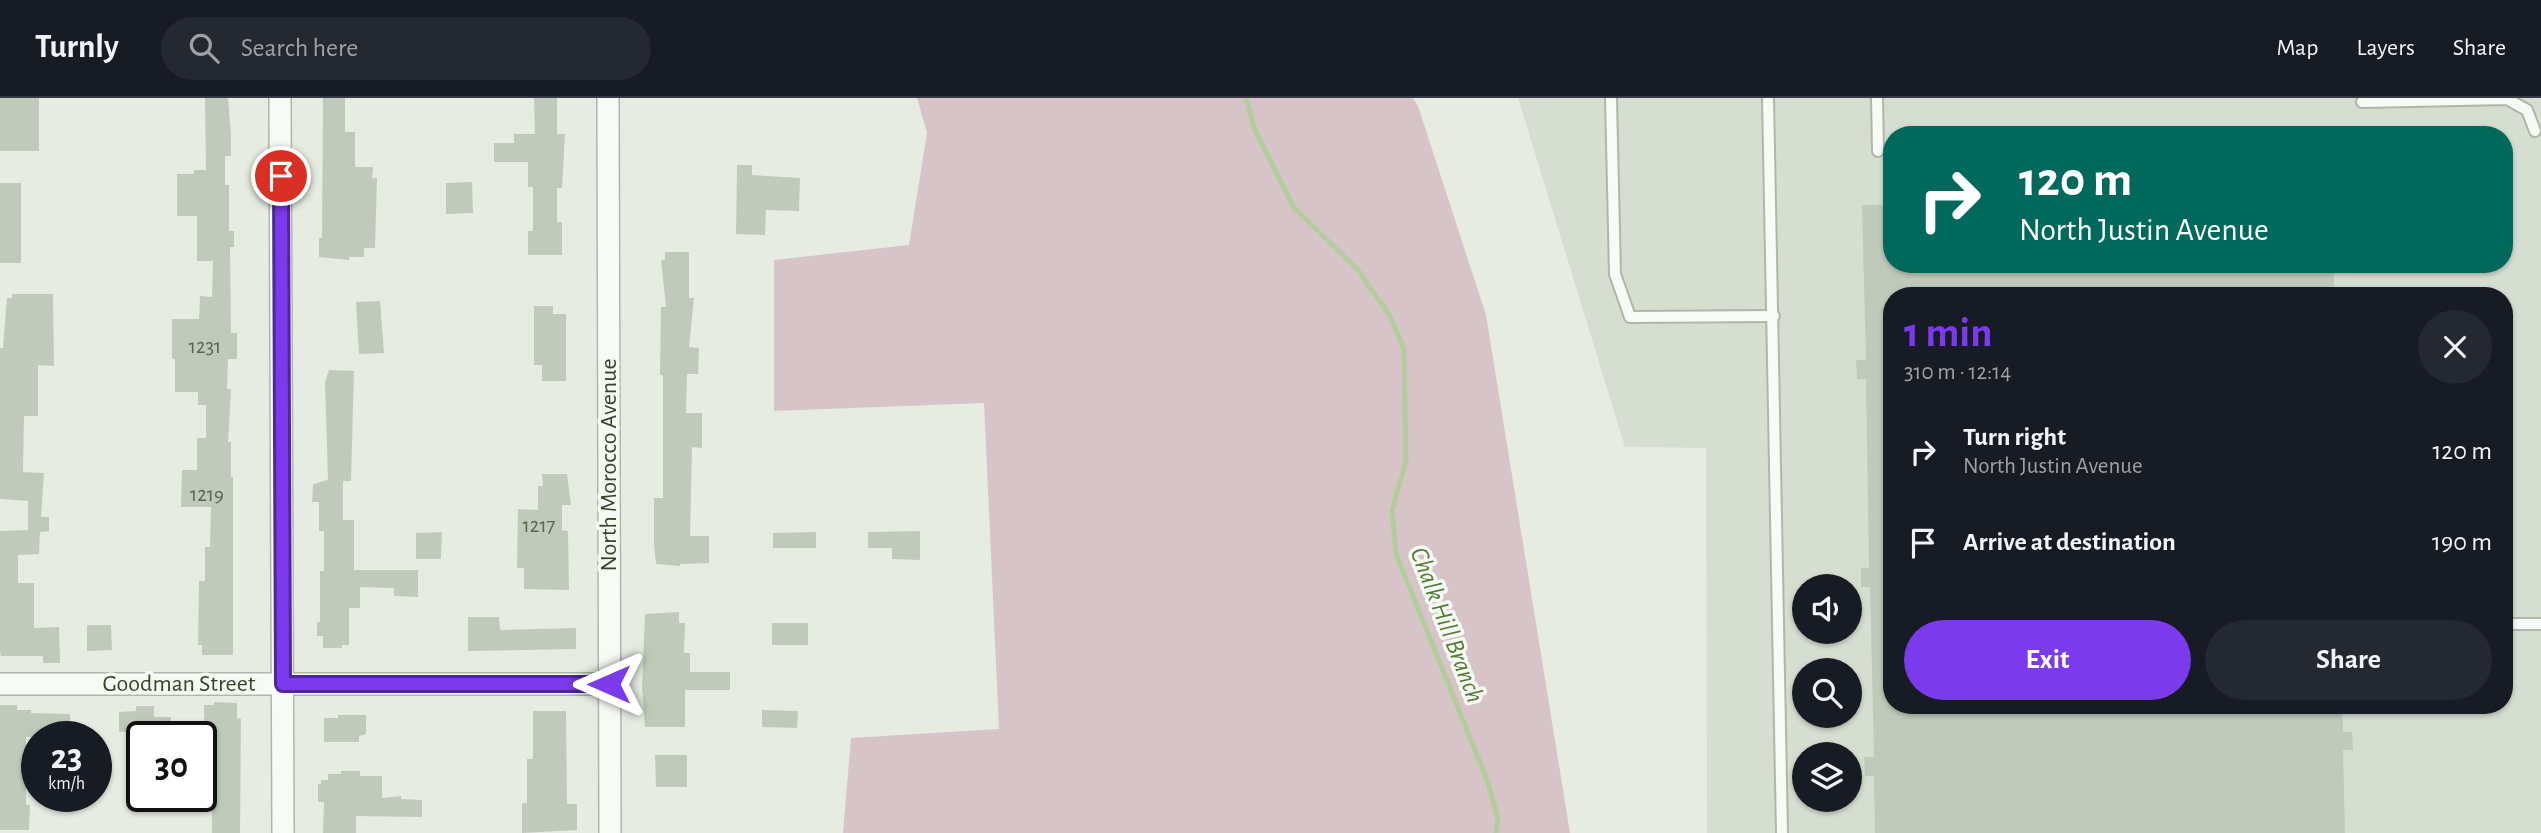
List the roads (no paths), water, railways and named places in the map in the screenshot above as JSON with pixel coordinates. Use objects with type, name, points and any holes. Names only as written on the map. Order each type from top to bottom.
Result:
[{"type":"street","points":[[281,98],[283,833]]},
{"type":"street","name":"North Morocco Avenue","points":[[608,98],[610,833]]},
{"type":"street","name":"Goodman Street","points":[[0,684],[609,684]]},
{"type":"lane","points":[[1611,98],[1615,274],[1630,317],[1774,316]]},
{"type":"lane","points":[[1768,98],[1782,833]]},
{"type":"lane","points":[[1877,98],[1878,152]]},
{"type":"lane","points":[[2362,102],[2507,99],[2527,110],[2535,131]]},
{"type":"lane","points":[[2513,624],[2541,624]]},
{"type":"waterway","name":"Chalk Hill Branch","points":[[1246,98],[1254,128],[1294,208],[1357,269],[1390,316],[1404,349],[1406,461],[1392,511],[1396,554],[1487,780],[1498,818],[1496,833]]}]
